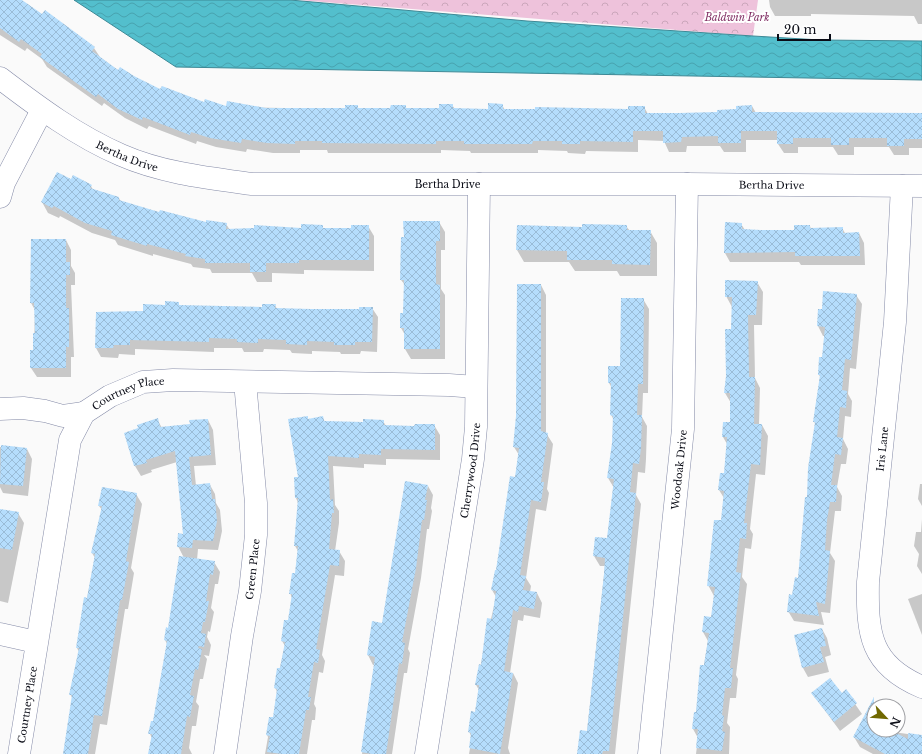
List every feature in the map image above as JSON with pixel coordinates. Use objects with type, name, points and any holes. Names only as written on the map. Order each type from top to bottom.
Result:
[{"type":"street","name":"Bertha Drive","points":[[0,78],[62,124],[121,156],[184,175],[252,184],[687,184],[912,186]]},
{"type":"street","points":[[0,197],[4,183],[42,110]]},
{"type":"street","name":"Cherrywood Drive","points":[[426,754],[473,459],[476,427],[479,184]]},
{"type":"street","name":"Woodoak Drive","points":[[649,754],[683,429],[687,184]]},
{"type":"street","name":"Iris Lane","points":[[912,186],[868,582],[868,610],[872,641],[881,658],[903,679],[922,687]]},
{"type":"street","name":"Courtney Place","points":[[19,754],[70,440],[84,413],[110,396],[143,382],[174,380],[449,385],[476,387]]},
{"type":"street","name":"Green Place","points":[[225,754],[250,591],[256,535],[256,503],[245,382]]},
{"type":"street","points":[[0,410],[24,408],[45,411],[63,416],[84,413]]},
{"type":"street","points":[[0,634],[36,642]]},
{"type":"green space","name":"Baldwin Park","points":[[298,0],[758,0],[753,36]]},
{"type":"water","points":[[74,0],[290,0],[527,21],[753,36],[820,40],[922,41],[922,80],[176,67]]},
{"type":"building","points":[[0,0],[22,0],[42,14],[45,10],[95,47],[92,51],[118,70],[120,67],[160,89],[162,86],[204,102],[205,99],[226,106],[227,101],[266,108],[345,108],[345,105],[358,105],[358,108],[390,108],[391,105],[406,105],[406,108],[439,108],[439,104],[453,104],[453,108],[488,109],[488,103],[503,104],[503,109],[535,109],[535,107],[628,109],[628,106],[645,106],[645,113],[679,113],[717,112],[717,110],[736,109],[736,106],[752,105],[752,112],[922,113],[922,139],[904,139],[904,146],[887,146],[887,138],[849,138],[849,145],[831,145],[831,138],[793,138],[793,144],[777,144],[777,131],[741,131],[741,143],[718,143],[718,136],[682,137],[681,142],[663,143],[663,131],[633,131],[633,142],[580,141],[580,144],[562,144],[562,141],[533,141],[532,144],[464,144],[464,141],[436,141],[436,144],[322,143],[322,141],[295,141],[295,144],[267,143],[242,139],[241,143],[210,138],[191,132],[190,135],[143,117],[142,120],[118,109],[98,94],[96,97],[40,57],[42,54],[21,39],[19,42],[0,28]]},
{"type":"building","points":[[57,172],[71,179],[73,175],[92,185],[90,188],[119,197],[119,200],[159,212],[160,210],[206,222],[206,220],[227,223],[226,229],[254,228],[254,225],[301,228],[301,224],[323,225],[323,228],[351,228],[351,225],[369,225],[369,260],[299,260],[299,263],[266,263],[266,272],[250,272],[250,263],[205,263],[205,259],[185,256],[186,254],[147,244],[147,246],[111,235],[112,231],[85,223],[54,206],[52,208],[41,202]]},
{"type":"building","points":[[403,221],[440,221],[440,241],[436,241],[436,284],[440,285],[440,349],[404,349],[404,328],[400,328],[400,313],[403,313],[404,280],[400,280],[401,237],[404,237]]},
{"type":"building","points":[[725,222],[742,223],[742,229],[761,230],[794,230],[794,225],[810,225],[810,228],[843,227],[843,233],[859,232],[860,256],[795,256],[795,252],[724,253]]},
{"type":"building","points":[[582,224],[627,225],[627,230],[651,230],[650,265],[612,264],[612,260],[567,260],[567,251],[516,250],[517,225],[582,227]]},
{"type":"building","points":[[31,239],[66,239],[66,262],[70,262],[70,275],[66,275],[66,308],[69,308],[69,347],[66,347],[66,368],[30,368],[30,350],[33,350],[33,333],[35,333],[34,303],[30,303]]},
{"type":"building","points":[[725,280],[758,281],[756,315],[748,315],[749,377],[755,377],[754,424],[762,424],[760,465],[751,464],[744,523],[747,523],[746,539],[740,538],[736,572],[741,573],[730,668],[733,668],[731,688],[725,688],[722,731],[725,732],[722,751],[696,748],[698,729],[692,729],[694,712],[696,712],[700,665],[704,665],[709,633],[702,632],[704,616],[711,617],[715,587],[707,586],[714,520],[721,520],[724,491],[718,490],[720,473],[724,473],[727,437],[722,437],[723,422],[730,422],[730,393],[724,393],[726,376],[725,329],[731,329],[732,297],[725,297]]},
{"type":"building","points":[[517,284],[541,284],[541,431],[548,433],[541,482],[544,482],[541,502],[531,500],[520,575],[526,576],[523,590],[537,592],[534,609],[519,606],[518,612],[513,610],[504,671],[513,673],[500,754],[469,748],[471,733],[468,732],[471,711],[475,712],[479,685],[475,685],[479,664],[481,665],[487,618],[492,619],[496,591],[491,590],[496,570],[510,476],[515,477],[519,448],[513,447],[516,416]]},
{"type":"building","points":[[823,291],[857,294],[851,360],[845,359],[842,390],[847,391],[846,408],[840,407],[837,437],[843,438],[841,455],[835,454],[831,485],[837,485],[836,502],[830,502],[827,520],[825,550],[830,551],[825,604],[816,602],[819,616],[787,612],[789,594],[792,595],[795,577],[798,578],[805,497],[807,497],[808,468],[820,375],[818,375],[819,357],[822,357],[825,327],[817,326],[818,309],[822,309]]},
{"type":"building","points":[[621,298],[644,298],[643,384],[638,384],[637,415],[642,415],[641,448],[639,464],[633,463],[630,492],[636,493],[609,751],[603,751],[602,754],[577,754],[580,730],[587,731],[604,574],[605,558],[593,556],[595,537],[607,538],[614,479],[607,478],[612,443],[613,416],[610,415],[611,383],[608,383],[608,366],[620,366]]},
{"type":"building","points":[[165,301],[179,302],[179,305],[262,307],[262,304],[276,304],[275,308],[359,309],[359,307],[373,307],[372,342],[355,342],[355,345],[334,345],[334,342],[307,341],[307,345],[286,344],[286,340],[258,339],[258,343],[237,342],[237,339],[209,338],[209,342],[130,340],[130,345],[114,345],[113,348],[95,348],[96,312],[143,311],[143,304],[165,305]]},
{"type":"building","points":[[308,416],[308,419],[323,416],[324,421],[363,422],[363,419],[384,420],[384,425],[414,426],[415,424],[435,424],[435,450],[381,449],[381,455],[359,454],[359,458],[328,456],[330,500],[333,499],[334,513],[332,513],[329,549],[340,550],[339,566],[330,565],[316,649],[320,650],[318,663],[314,662],[308,697],[311,697],[309,710],[306,710],[299,754],[282,754],[267,752],[270,736],[266,735],[269,717],[273,717],[277,689],[274,688],[277,668],[280,668],[285,642],[281,641],[284,620],[288,620],[292,594],[289,594],[292,573],[295,573],[298,546],[294,546],[298,498],[295,498],[294,477],[298,477],[288,419]]},
{"type":"building","points":[[158,418],[160,427],[190,424],[189,420],[208,419],[211,455],[189,457],[192,485],[210,483],[212,499],[215,499],[217,521],[213,541],[193,540],[192,548],[177,547],[178,533],[183,534],[175,451],[146,460],[147,463],[134,466],[124,433],[138,428],[137,425]]},
{"type":"building","points":[[1,445],[27,448],[23,486],[0,484]]},
{"type":"building","points":[[405,481],[428,485],[425,500],[427,500],[424,520],[422,520],[416,568],[402,642],[405,643],[402,664],[399,663],[386,754],[372,754],[361,752],[375,657],[367,655],[372,621],[382,623]]},
{"type":"building","points":[[102,487],[137,493],[126,561],[129,562],[122,600],[120,600],[102,716],[94,715],[88,754],[63,754],[72,695],[69,695],[79,648],[76,648],[84,597],[87,598],[95,554],[91,553],[102,506],[98,506]]},
{"type":"building","points":[[0,509],[19,512],[12,550],[0,548]]},
{"type":"building","points":[[179,556],[215,561],[213,575],[210,574],[206,601],[209,601],[205,622],[203,622],[201,633],[206,634],[204,647],[199,646],[198,648],[202,649],[198,670],[195,669],[190,695],[194,696],[190,717],[187,716],[181,754],[148,754],[152,734],[148,734],[151,721],[153,721],[167,641],[164,640],[166,627],[168,628]]},
{"type":"building","points":[[822,628],[826,646],[820,647],[824,662],[802,668],[794,635]]},
{"type":"building","points":[[830,678],[842,693],[846,689],[857,703],[834,722],[811,693]]},
{"type":"building","points":[[866,712],[866,738],[908,739],[908,733],[922,735],[922,754],[885,754],[853,737]]}]
